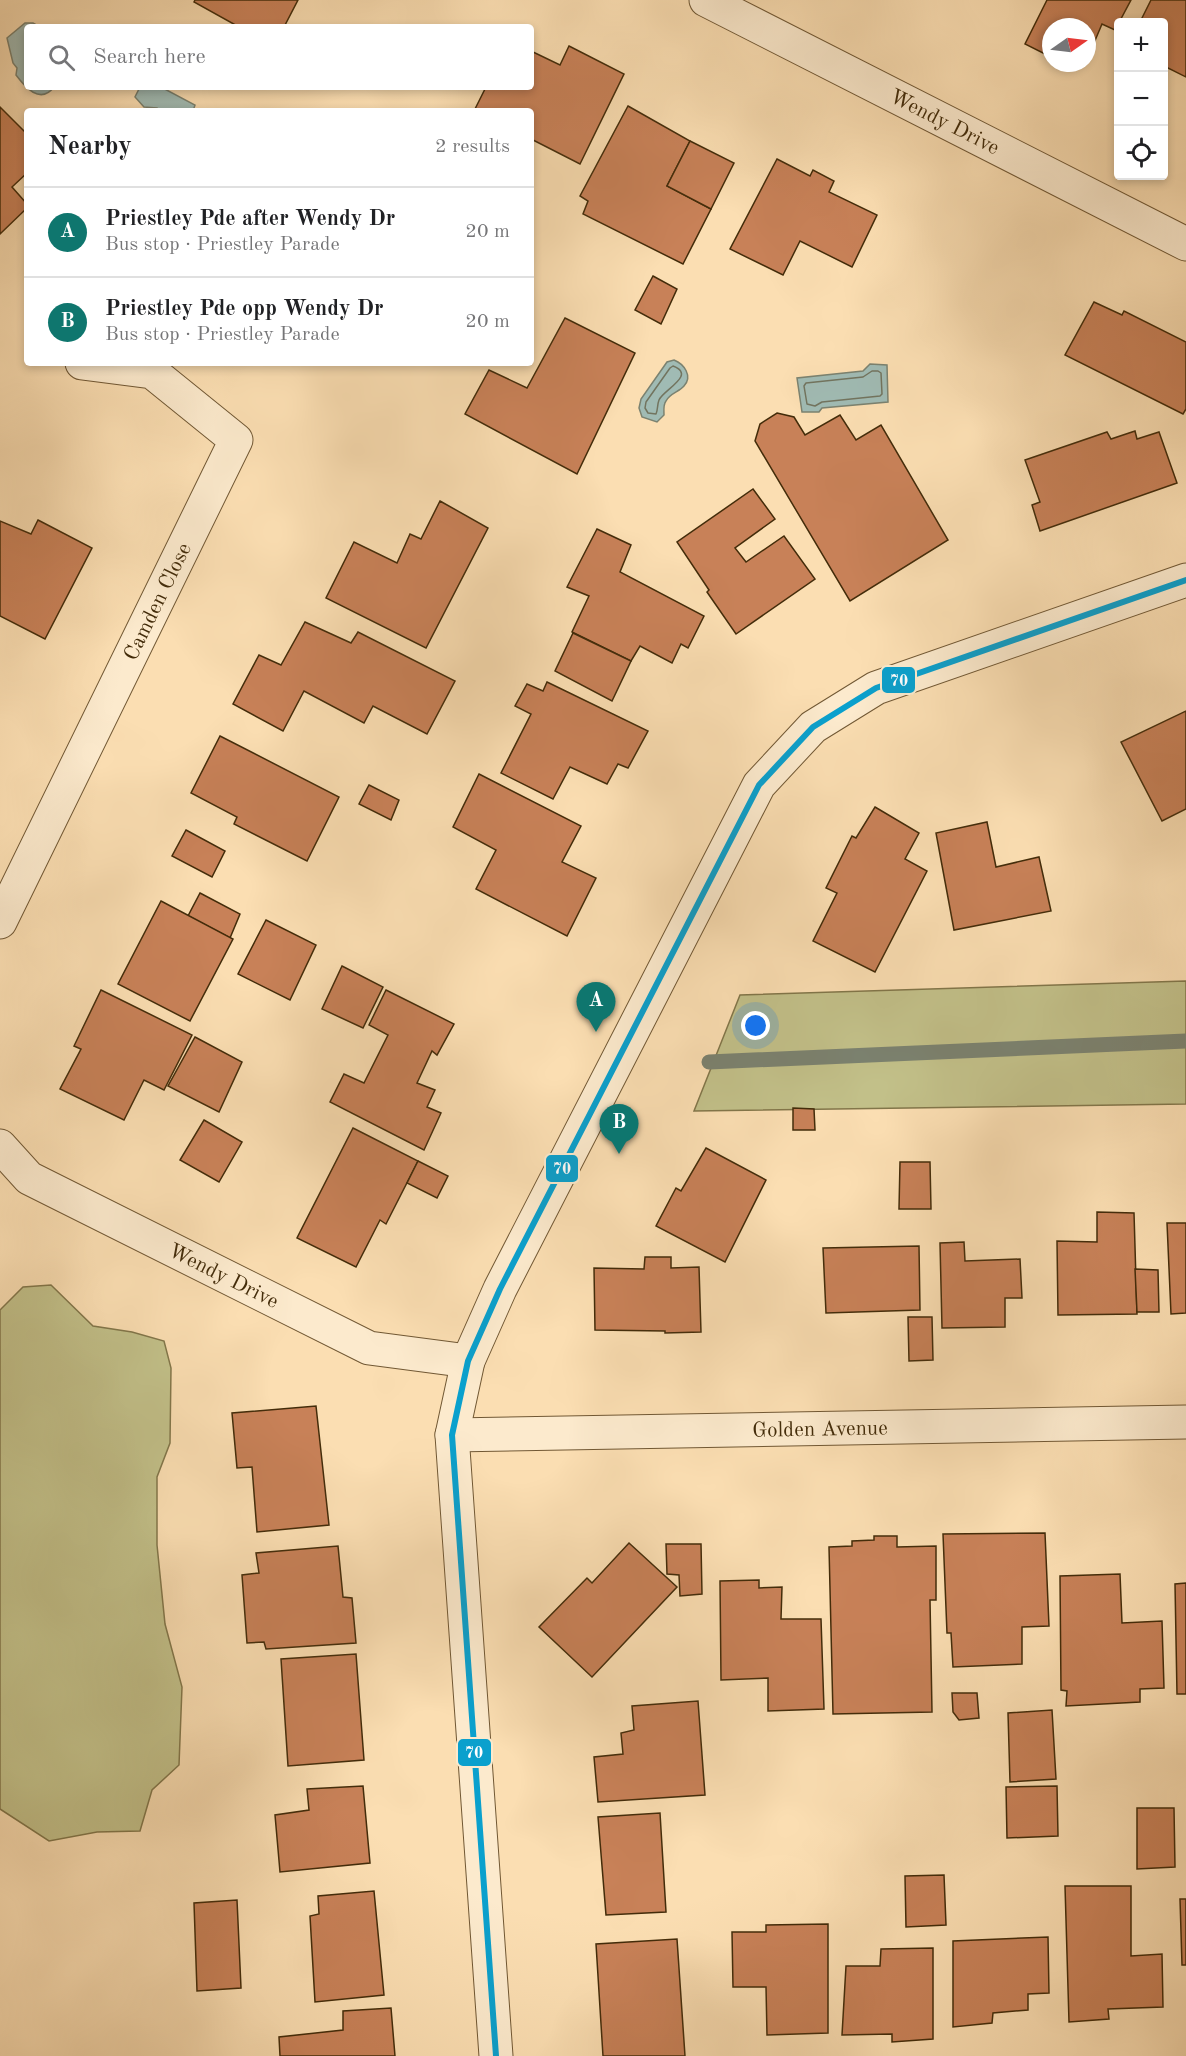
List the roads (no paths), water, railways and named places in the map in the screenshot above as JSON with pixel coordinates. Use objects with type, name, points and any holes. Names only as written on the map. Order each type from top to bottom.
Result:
[{"type":"street","name":"Wendy Drive","points":[[706,0],[1186,244]]},
{"type":"street","name":"Camden Close","points":[[0,922],[236,440],[152,372],[105,366]]},
{"type":"street","points":[[496,2056],[452,1435],[468,1361],[500,1289],[759,785],[813,727],[876,688],[1186,580]]},
{"type":"street","name":"Wendy Drive","points":[[0,1146],[29,1178],[369,1348],[468,1361]]},
{"type":"street","name":"Golden Avenue","points":[[452,1435],[1186,1422]]},
{"type":"water","points":[[25,23],[35,24],[24,24],[24,84],[16,75],[17,68],[13,63],[7,38]]},
{"type":"water","points":[[30,90],[51,90],[43,94]]},
{"type":"water","points":[[138,90],[167,90],[195,105],[194,108],[144,107],[135,97]]},
{"type":"water","points":[[674,360],[686,371],[687,382],[668,398],[664,404],[664,415],[657,422],[642,417],[639,408],[641,399],[667,362]]},
{"type":"water","points":[[870,364],[887,365],[888,402],[822,408],[819,412],[802,412],[797,378],[863,371]]},
{"type":"waterway","points":[[709,1062],[1186,1041]]},
{"type":"place","name":"Priestley Pde after Wendy Dr","points":[[596,1032]]},
{"type":"place","name":"Priestley Pde opp Wendy Dr","points":[[619,1154]]}]
